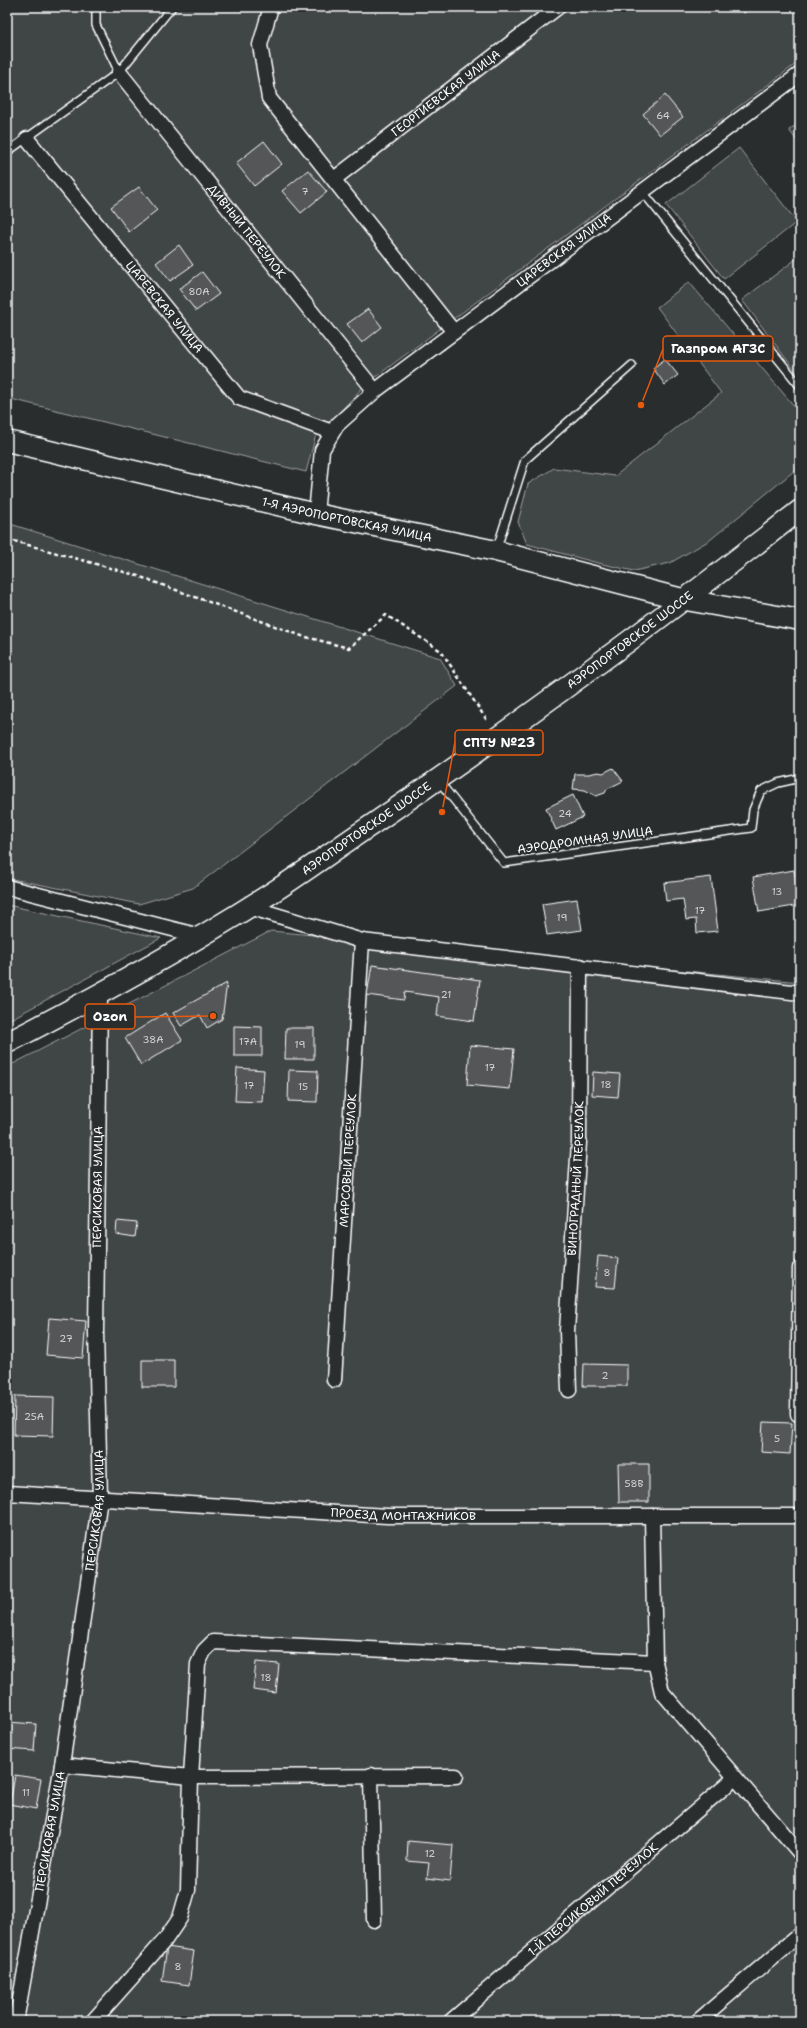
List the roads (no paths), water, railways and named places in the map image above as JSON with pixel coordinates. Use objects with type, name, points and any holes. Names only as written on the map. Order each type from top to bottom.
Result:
[{"type":"main road","name":"1-Я АЭРОПОРТОВСКАЯ УЛИЦА","points":[[7,441],[316,514],[496,551],[686,600],[800,620]]},
{"type":"main road","name":"АЭРОПОРТОВСКОЕ ШОССЕ","points":[[7,1043],[100,995],[249,907],[438,780],[686,600],[800,510]]},
{"type":"street","points":[[271,7],[260,45],[269,98],[454,332]]},
{"type":"street","name":"ГЕОРГИЕВСКАЯ УЛИЦА","points":[[334,179],[558,7]]},
{"type":"street","name":"ДИВНЫЙ ПЕРЕУЛОК","points":[[119,72],[375,391]]},
{"type":"street","name":"ЦАРЕВСКАЯ УЛИЦА","points":[[316,514],[322,450],[337,425],[375,391],[800,74]]},
{"type":"street","name":"ЦАРЕВСКАЯ УЛИЦА","points":[[27,139],[239,398],[332,432]]},
{"type":"street","points":[[7,887],[200,936]]},
{"type":"street","points":[[249,907],[362,941],[800,993]]},
{"type":"street","name":"МАРСОВЫЙ ПЕРЕУЛОК","points":[[334,1380],[362,941]]},
{"type":"street","name":"ВИНОГРАДНЫЙ ПЕРЕУЛОК","points":[[569,1390],[567,1331],[579,1142],[580,966]]},
{"type":"street","name":"ПЕРСИКОВАЯ УЛИЦА","points":[[16,2021],[62,1766],[100,1498],[96,1332],[100,995]]},
{"type":"street","points":[[798,1414],[800,1268]]},
{"type":"street","name":"ПРОЕЗД МОНТАЖНИКОВ","points":[[7,1493],[387,1516],[800,1516]]},
{"type":"street","points":[[652,1516],[656,1662],[662,1692],[800,1853]]},
{"type":"street","points":[[93,2021],[166,1940],[180,1918],[188,1890],[191,1777],[198,1664],[204,1651],[213,1642],[656,1662]]},
{"type":"street","points":[[62,1766],[191,1777],[371,1775],[456,1776]]},
{"type":"street","points":[[371,1775],[374,1920]]},
{"type":"street","name":"1-Й ПЕРСИКОВЫЙ ПЕРЕУЛОК","points":[[451,2021],[735,1778]]},
{"type":"street","points":[[698,2021],[800,1934]]},
{"type":"lane","points":[[96,7],[96,25],[119,72]]},
{"type":"lane","points":[[7,152],[119,72],[172,7]]},
{"type":"lane","points":[[642,191],[800,386]]},
{"type":"lane","points":[[496,551],[525,460],[632,365]]},
{"type":"lane","name":"АЭРОДРОМНАЯ УЛИЦА","points":[[438,780],[504,863],[751,828],[753,810],[761,791],[778,783],[800,778]]},
{"type":"place","name":"Газпром АГЗС","points":[[641,405]]},
{"type":"place","name":"СПТУ №23","points":[[442,812]]},
{"type":"place","name":"Ozon","points":[[213,1016]]}]
